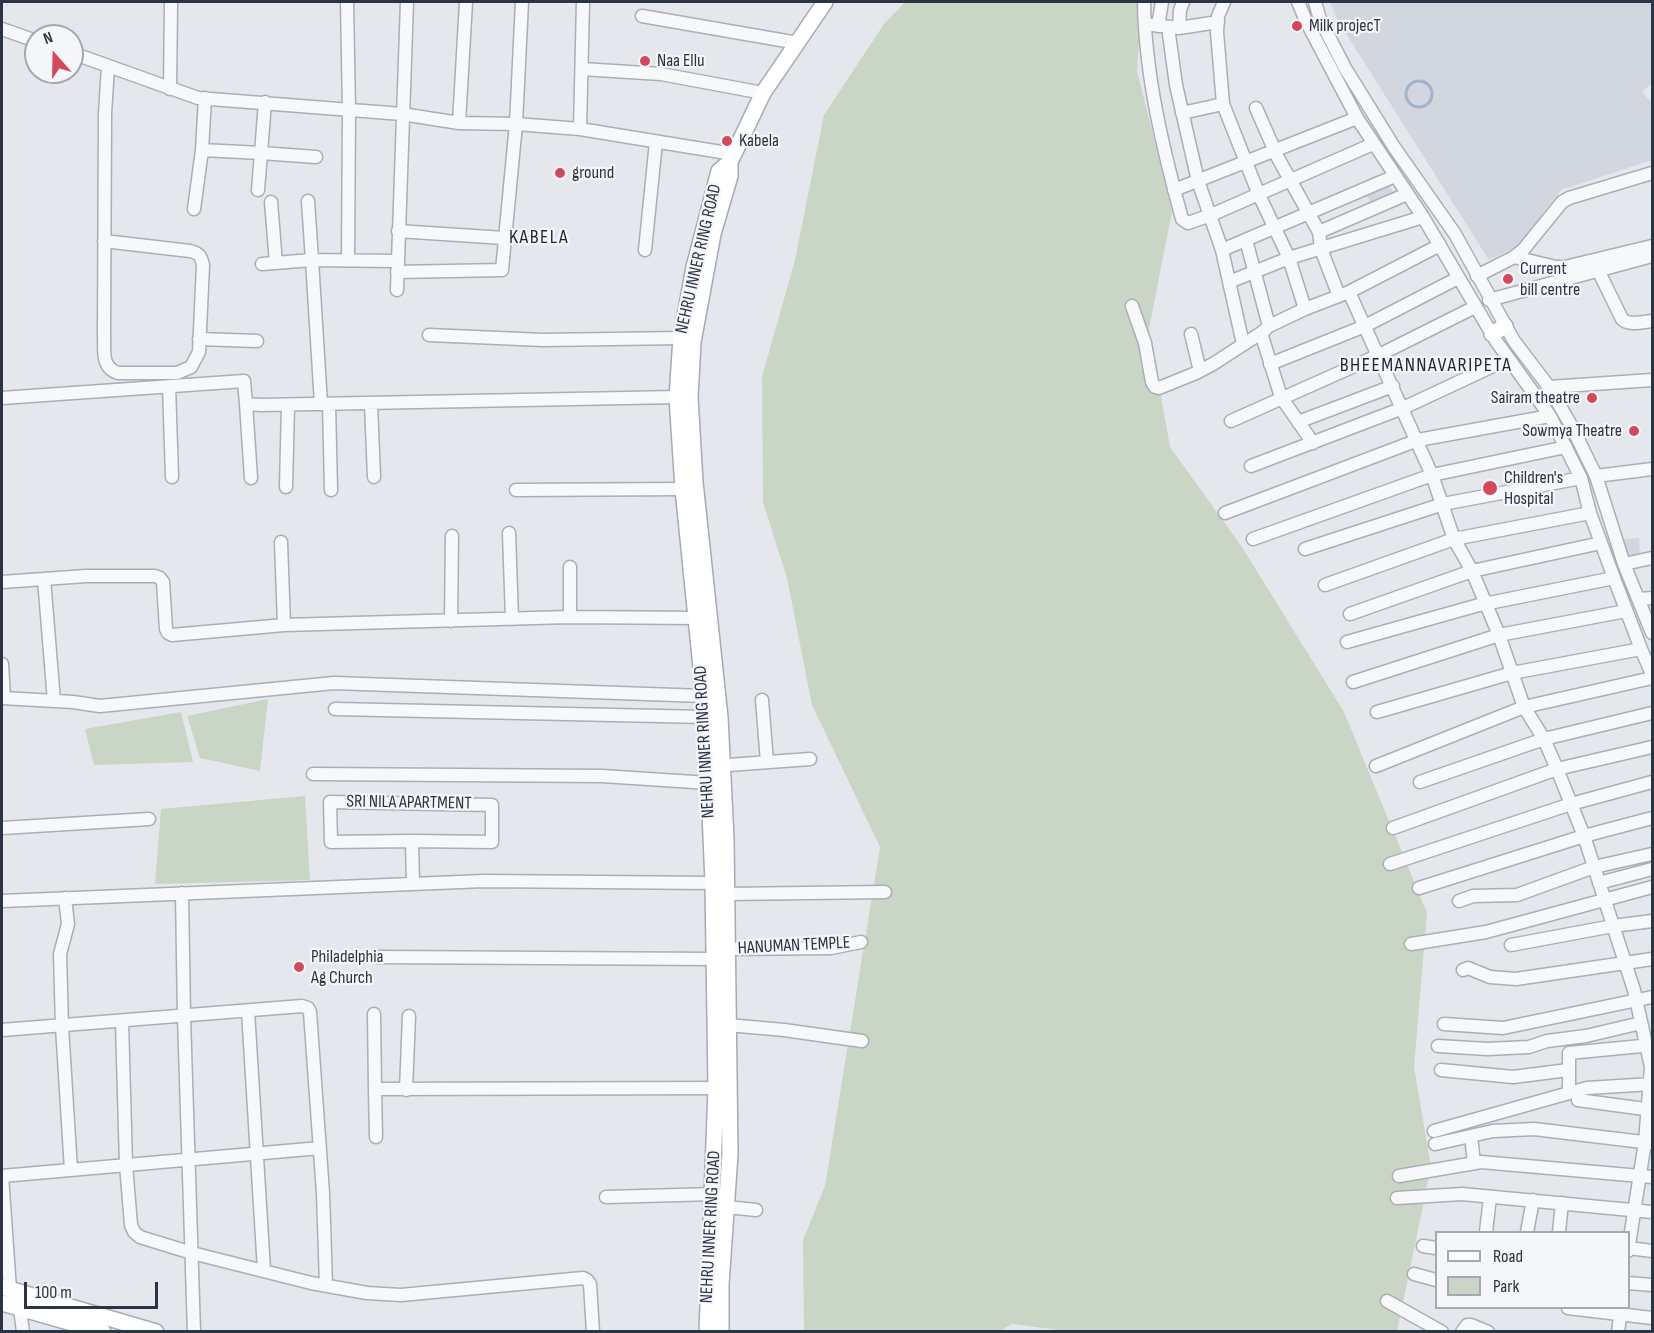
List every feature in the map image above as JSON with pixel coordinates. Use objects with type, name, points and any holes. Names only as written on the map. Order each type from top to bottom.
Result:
[{"type":"main road","name":"NEHRU INNER RING ROAD","points":[[721,1332],[721,1284],[730,1154],[713,959],[709,783],[715,766],[706,717],[683,489],[677,397],[681,338],[694,267],[719,171],[731,158],[763,93],[825,2]]},
{"type":"main road","name":"NEHRU INNER RING ROAD","points":[[707,1332],[714,1194],[728,1025],[727,894],[715,766],[712,634],[695,482],[690,397],[693,342],[713,234],[729,176],[731,158]]},
{"type":"main road","points":[[6,1288],[156,1332]]},
{"type":"main road","points":[[2,1303],[103,1332]]},
{"type":"street","points":[[170,89],[171,2]]},
{"type":"street","points":[[347,2],[348,260]]},
{"type":"street","points":[[397,290],[407,2]]},
{"type":"street","points":[[459,123],[466,2]]},
{"type":"street","points":[[262,264],[348,260],[397,266],[502,270],[516,124],[522,2]]},
{"type":"street","points":[[580,129],[584,2]]},
{"type":"street","points":[[1144,2],[1153,91],[1174,190],[1182,219],[1185,222],[1211,215],[1374,144]]},
{"type":"street","points":[[1162,2],[1182,113],[1198,181],[1222,250],[1243,344]]},
{"type":"street","points":[[1168,27],[1183,2]]},
{"type":"street","points":[[1224,2],[1218,22],[1223,104],[1259,195],[1289,258],[1305,309]]},
{"type":"street","points":[[1298,2],[1357,118],[1423,217],[1475,306],[1498,330],[1514,341],[1549,387],[1572,427],[1596,476],[1624,564],[1652,631]]},
{"type":"street","points":[[1315,2],[1320,19],[1345,68],[1394,147],[1455,234],[1490,300],[1508,359],[1550,416],[1566,447],[1581,478],[1601,543],[1641,649],[1653,674]]},
{"type":"street","points":[[642,16],[798,43]]},
{"type":"street","points":[[1145,24],[1168,27],[1218,22]]},
{"type":"street","points":[[2,29],[24,37]]},
{"type":"street","points":[[84,57],[170,89],[205,98],[402,114],[459,123],[516,124],[580,129],[731,158]]},
{"type":"street","points":[[104,241],[197,253],[201,257],[203,265],[199,352],[195,362],[184,371],[118,373],[107,368],[105,364],[104,241],[105,114],[108,66]]},
{"type":"street","points":[[582,69],[661,74],[763,93]]},
{"type":"street","points":[[194,209],[202,150],[205,98]]},
{"type":"street","points":[[258,190],[265,102]]},
{"type":"street","points":[[1182,113],[1223,104]]},
{"type":"street","points":[[1256,108],[1274,151],[1319,231],[1321,249],[1344,294],[1365,326],[1418,440],[1454,539],[1472,571],[1499,635],[1524,707],[1544,739],[1584,836],[1649,1046],[1651,1067],[1649,1142],[1640,1175],[1630,1242]]},
{"type":"street","points":[[1174,190],[1357,118]]},
{"type":"street","points":[[645,250],[657,142]]},
{"type":"street","points":[[202,150],[316,157]]},
{"type":"street","points":[[1477,276],[1514,257],[1530,242],[1562,202],[1653,173]]},
{"type":"street","points":[[1222,250],[1395,176]]},
{"type":"street","points":[[1319,231],[1407,194]]},
{"type":"street","points":[[308,201],[331,490]]},
{"type":"street","points":[[271,202],[276,263]]},
{"type":"street","points":[[1229,282],[1289,258],[1423,217]]},
{"type":"street","points":[[398,231],[504,238]]},
{"type":"street","points":[[1246,240],[1255,271],[1270,364],[1281,397],[1313,443]]},
{"type":"street","points":[[1132,306],[1145,343],[1152,385],[1159,388],[1200,371],[1265,330],[1305,309],[1344,294],[1440,245]]},
{"type":"street","points":[[1514,257],[1565,267],[1653,246]]},
{"type":"street","points":[[1490,300],[1653,256]]},
{"type":"street","points":[[1598,270],[1622,319],[1632,323],[1653,321]]},
{"type":"street","points":[[1270,364],[1365,326],[1458,278]]},
{"type":"street","points":[[1231,421],[1379,355],[1475,306]]},
{"type":"street","points":[[1191,334],[1200,371]]},
{"type":"street","points":[[429,335],[543,340],[681,338]]},
{"type":"street","points":[[199,339],[257,341]]},
{"type":"street","points":[[1251,466],[1403,408],[1508,359]]},
{"type":"street","points":[[1549,387],[1653,380]]},
{"type":"street","points":[[2,398],[244,381],[251,478]]},
{"type":"street","points":[[169,386],[172,477]]},
{"type":"street","points":[[1298,422],[1393,386]]},
{"type":"street","points":[[246,404],[371,404],[677,397]]},
{"type":"street","points":[[371,404],[374,477]]},
{"type":"street","points":[[286,487],[288,405]]},
{"type":"street","points":[[1225,513],[1418,440],[1550,416]]},
{"type":"street","points":[[1253,539],[1432,475],[1566,447]]},
{"type":"street","points":[[1596,476],[1653,469]]},
{"type":"street","points":[[1305,549],[1443,504],[1581,478]]},
{"type":"street","points":[[516,490],[683,489]]},
{"type":"street","points":[[1325,585],[1454,539],[1590,513]]},
{"type":"street","points":[[509,533],[512,619]]},
{"type":"street","points":[[451,621],[452,536]]},
{"type":"street","points":[[280,542],[284,625]]},
{"type":"street","points":[[1350,614],[1472,571],[1601,543]]},
{"type":"street","points":[[1624,564],[1653,558]]},
{"type":"street","points":[[570,567],[570,618]]},
{"type":"street","points":[[2,582],[86,576],[155,576],[163,582],[166,629],[172,634],[284,625],[570,618],[696,618]]},
{"type":"street","points":[[1347,642],[1486,603],[1614,578]]},
{"type":"street","points":[[44,579],[54,701]]},
{"type":"street","points":[[1639,599],[1653,598]]},
{"type":"street","points":[[1353,682],[1499,635],[1626,611]]},
{"type":"street","points":[[1377,712],[1512,672],[1641,649]]},
{"type":"street","points":[[2,664],[3,698],[100,706],[334,683],[704,696]]},
{"type":"street","points":[[1376,766],[1524,707],[1653,678]]},
{"type":"street","points":[[762,700],[767,762]]},
{"type":"street","points":[[335,709],[706,717]]},
{"type":"street","points":[[1420,782],[1544,739],[1653,713]]},
{"type":"street","points":[[1393,828],[1557,769],[1653,747]]},
{"type":"street","points":[[715,766],[810,759]]},
{"type":"street","points":[[314,774],[602,776],[709,783]]},
{"type":"street","points":[[1390,864],[1571,804],[1653,782]]},
{"type":"street","name":"SRI NILA APARTMENT","points":[[330,802],[492,805],[492,842],[412,842],[331,842],[330,802]]},
{"type":"street","points":[[1419,888],[1584,836],[1653,818]]},
{"type":"street","points":[[2,828],[149,819]]},
{"type":"street","points":[[412,842],[413,884]]},
{"type":"street","points":[[1459,901],[1473,896],[1517,895],[1594,867],[1653,854]]},
{"type":"street","points":[[1599,883],[1653,869]]},
{"type":"street","points":[[2,901],[484,881],[713,883]]},
{"type":"street","points":[[1411,944],[1486,932],[1653,887]]},
{"type":"street","points":[[727,894],[885,892]]},
{"type":"street","points":[[182,893],[194,1332]]},
{"type":"street","points":[[65,898],[68,924],[60,954],[71,1170]]},
{"type":"street","points":[[1511,945],[1653,921]]},
{"type":"street","name":"HANUMAN TEMPLE","points":[[728,949],[831,948],[861,942]]},
{"type":"street","points":[[378,957],[713,959]]},
{"type":"street","points":[[1463,970],[1468,968],[1490,977],[1516,979],[1653,959]]},
{"type":"street","points":[[1444,1024],[1503,1028],[1653,997]]},
{"type":"street","points":[[2,1030],[302,1006],[308,1008],[320,1148],[326,1285]]},
{"type":"street","points":[[248,1011],[264,1270]]},
{"type":"street","points":[[374,1014],[376,1137]]},
{"type":"street","points":[[406,1090],[409,1016]]},
{"type":"street","points":[[122,1022],[126,1165],[131,1225],[140,1237],[192,1253],[367,1293],[401,1295],[583,1278],[590,1284],[593,1332]]},
{"type":"street","points":[[1438,1046],[1529,1047],[1546,1041],[1586,1036],[1641,1023]]},
{"type":"street","points":[[728,1025],[862,1041]]},
{"type":"street","points":[[1574,1096],[1568,1070],[1569,1053],[1649,1046]]},
{"type":"street","points":[[1441,1070],[1513,1077],[1568,1070]]},
{"type":"street","points":[[1434,1131],[1574,1096],[1587,1088],[1651,1084]]},
{"type":"street","points":[[375,1089],[723,1088]]},
{"type":"street","points":[[1574,1096],[1650,1110]]},
{"type":"street","points":[[1435,1144],[1493,1131],[1534,1128],[1649,1142]]},
{"type":"street","points":[[1471,1136],[1474,1163]]},
{"type":"street","points":[[23,1332],[20,1308],[6,1288],[2,1176],[320,1148]]},
{"type":"street","points":[[1399,1176],[1474,1163],[1653,1177]]},
{"type":"street","points":[[606,1197],[714,1194]]},
{"type":"street","points":[[1397,1198],[1462,1194],[1653,1212]]},
{"type":"street","points":[[1486,1231],[1490,1197]]},
{"type":"street","points":[[1527,1231],[1533,1200]]},
{"type":"street","points":[[1559,1231],[1562,1203]]},
{"type":"street","points":[[727,1207],[756,1210]]},
{"type":"street","points":[[1423,1246],[1435,1248]]},
{"type":"street","points":[[1630,1250],[1653,1251]]},
{"type":"street","points":[[1414,1274],[1435,1280]]},
{"type":"street","points":[[1630,1283],[1653,1285]]},
{"type":"street","points":[[1387,1301],[1442,1332]]},
{"type":"street","points":[[1585,1309],[1620,1311],[1653,1318]]},
{"type":"street","points":[[1618,1332],[1620,1311]]},
{"type":"street","points":[[1462,1332],[1471,1325],[1488,1332]]},
{"type":"shaded area","points":[[1330,2],[1652,2],[1652,83],[1642,92],[1652,103],[1652,160],[1561,190],[1517,246],[1489,260],[1338,21]]},
{"type":"shaded area","points":[[1389,184],[1394,195],[1371,204],[1367,195]]},
{"type":"shaded area","points":[[1639,538],[1640,556],[1625,558],[1623,539]]},
{"type":"green space","points":[[905,2],[1142,2],[1137,71],[1172,211],[1149,329],[1170,447],[1242,547],[1344,712],[1427,913],[1414,1067],[1431,1167],[1397,1331],[1075,1332],[1012,1324],[998,1332],[804,1331],[803,1240],[825,1186],[880,847],[812,705],[787,578],[763,502],[762,377],[795,260],[824,115],[884,24]]},
{"type":"green space","points":[[268,699],[260,771],[200,758],[187,716]]},
{"type":"green space","points":[[181,712],[193,762],[94,765],[85,729]]},
{"type":"green space","points":[[305,796],[310,880],[155,884],[161,809]]},
{"type":"waterway","points":[[1419,81],[1428,85],[1432,94],[1428,103],[1419,107],[1410,103],[1406,94],[1410,85],[1419,81]]},
{"type":"place","name":"Milk projecT","points":[[1297,26]]},
{"type":"place","name":"Naa Ellu","points":[[645,61]]},
{"type":"place","name":"Kabela","points":[[727,141]]},
{"type":"place","name":"ground","points":[[560,173]]},
{"type":"place","name":"Current bill centre","points":[[1508,279]]},
{"type":"place","name":"Sairam theatre","points":[[1592,398]]},
{"type":"place","name":"Sowmya Theatre","points":[[1634,431]]},
{"type":"place","name":"Children's Hospital","points":[[1490,488]]},
{"type":"place","name":"Philadelphia Ag Church","points":[[299,967]]},
{"type":"district","name":"KABELA","points":[[539,238]]},
{"type":"district","name":"BHEEMANNAVARIPETA","points":[[1426,366]]}]
